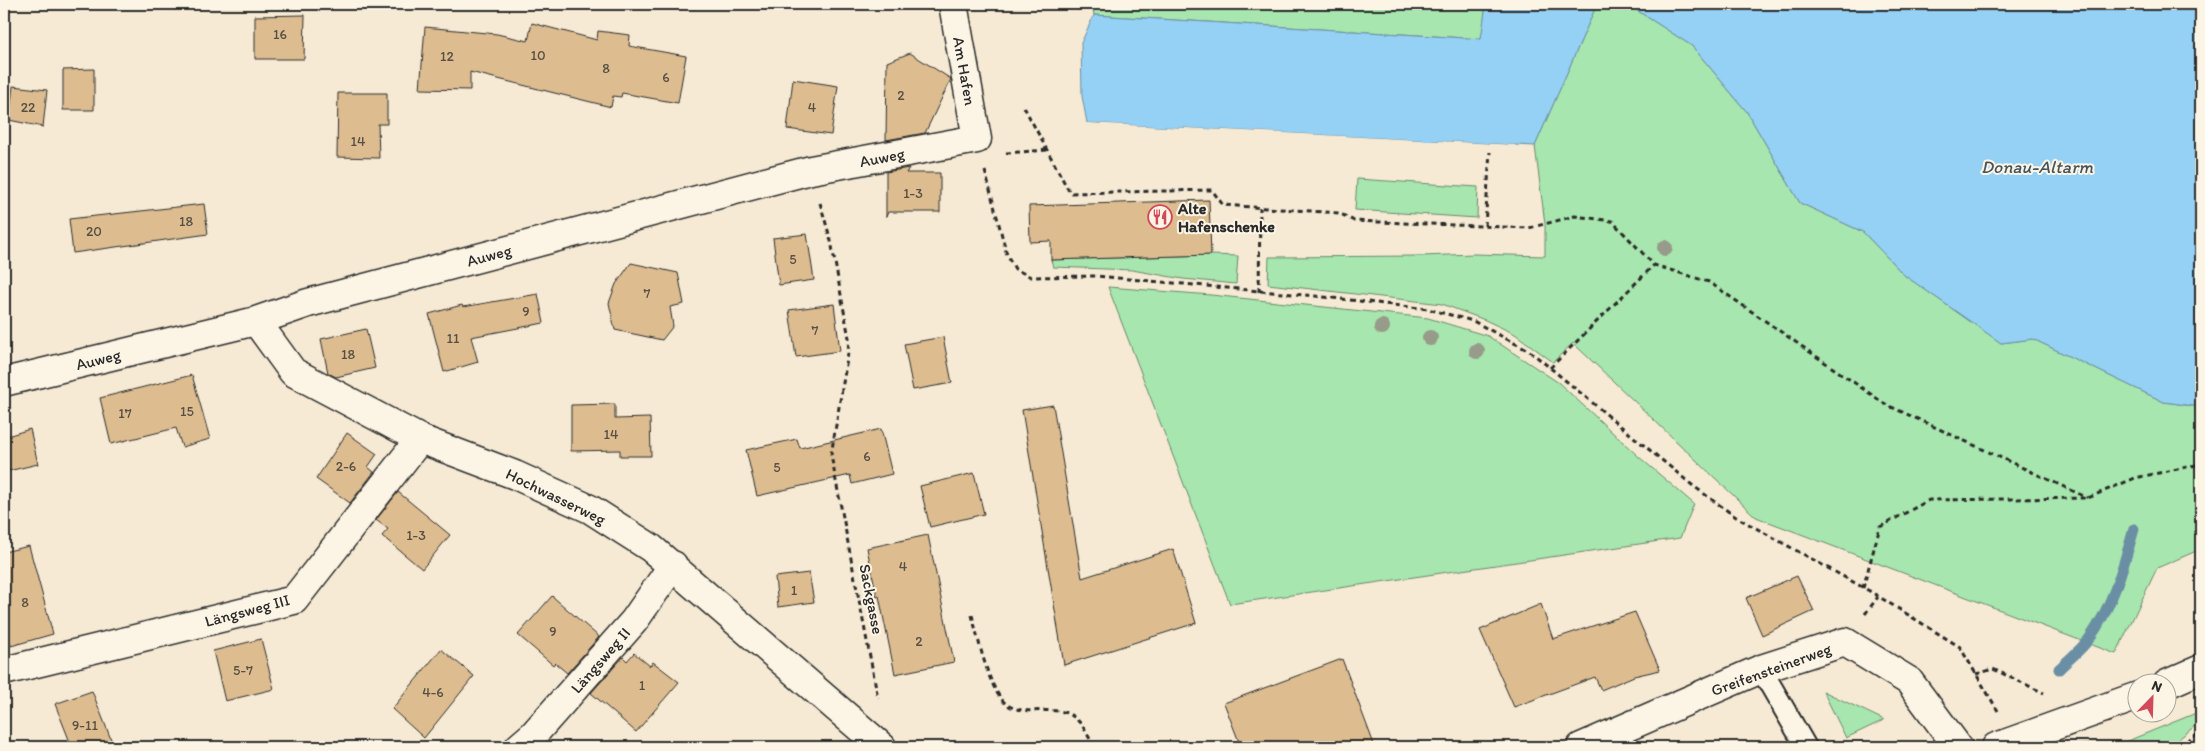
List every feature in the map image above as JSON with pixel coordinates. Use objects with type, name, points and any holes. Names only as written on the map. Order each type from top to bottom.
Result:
[{"type":"street","name":"Am Hafen","points":[[953,4],[979,147]]},
{"type":"street","name":"Auweg","points":[[4,382],[256,321],[308,302],[811,170],[979,147]]},
{"type":"street","name":"Hochwasserweg","points":[[256,321],[292,372],[420,439],[515,474],[590,509],[651,548],[882,747]]},
{"type":"street","name":"Längsweg III","points":[[4,671],[294,600],[420,439]]},
{"type":"street","name":"Längsweg II","points":[[519,747],[533,735],[634,621],[673,566]]},
{"type":"street","name":"Greifensteinerweg","points":[[1580,747],[1761,669],[1845,642],[1910,681],[1958,747]]},
{"type":"street","points":[[2178,679],[2201,669]]},
{"type":"street","points":[[2006,744],[2128,700]]},
{"type":"lane","points":[[1761,669],[1806,747]]},
{"type":"path","points":[[1024,106],[1070,193],[1212,190],[1223,205],[1339,213],[1354,221],[1529,228],[1575,216],[1612,220],[1654,265],[1709,282],[1885,404],[2088,498]]},
{"type":"path","points":[[1048,150],[979,147],[1007,255],[1015,269],[1031,277],[1096,276],[1314,296],[1437,311],[1472,321],[1531,352],[1692,485],[1736,517],[1863,588],[1960,647],[1976,674],[2006,744]]},
{"type":"path","points":[[1485,226],[1490,152]]},
{"type":"path","name":"Sackgasse","points":[[811,170],[831,241],[849,338],[831,455],[878,698]]},
{"type":"path","points":[[1260,207],[1260,292]]},
{"type":"path","points":[[1550,368],[1654,265]]},
{"type":"path","points":[[1863,588],[1880,528],[1929,500],[2088,498],[2135,478],[2201,464]]},
{"type":"path","points":[[972,615],[995,691],[1004,703],[1017,709],[1030,711],[1053,710],[1075,718],[1094,747]]},
{"type":"path","points":[[1976,674],[1993,669],[2087,716]]},
{"type":"path","points":[[2179,747],[2201,732]]},
{"type":"green space","points":[[1092,4],[1486,4],[1482,39],[1094,15]]},
{"type":"green space","points":[[1597,4],[1627,4],[1692,46],[1747,112],[1800,203],[1863,232],[1904,275],[2001,343],[2033,339],[2164,402],[2201,407],[2201,549],[2157,568],[2116,654],[1756,517],[1573,343],[1553,362],[1515,334],[1485,320],[1442,304],[1268,284],[1269,257],[1474,254],[1545,256],[1545,224],[1535,146]]},
{"type":"green space","points":[[1357,179],[1478,187],[1477,218],[1355,210]]},
{"type":"green space","points":[[1211,255],[1238,256],[1236,284],[1183,279],[1132,270],[1053,267],[1051,260]]},
{"type":"green space","points":[[1108,287],[1211,295],[1428,318],[1488,336],[1559,383],[1638,456],[1694,504],[1680,538],[1230,604]]},
{"type":"green space","points":[[1823,691],[1884,720],[1846,738]]},
{"type":"green space","points":[[2201,711],[2201,721],[2169,747],[2073,747],[2077,745],[2125,742],[2169,724],[2178,724],[2178,720]]},
{"type":"water","points":[[1486,4],[1597,4],[1535,146],[1087,123],[1082,96],[1081,43],[1094,15],[1481,39]]},
{"type":"water","name":"Donau-Altarm","points":[[1627,4],[2201,4],[2201,407],[2164,402],[2033,339],[2001,343],[1904,275],[1863,232],[1800,203],[1747,112],[1692,46]]},
{"type":"pier","points":[[1087,123],[1515,145],[1515,147],[1087,126]]},
{"type":"building","points":[[305,15],[304,59],[255,59],[255,16]]},
{"type":"building","points":[[532,23],[597,40],[598,31],[630,35],[629,46],[686,56],[678,103],[622,93],[621,97],[613,96],[611,107],[470,72],[470,90],[420,89],[425,27],[497,34],[528,41]]},
{"type":"building","points":[[910,53],[951,79],[925,133],[886,140],[887,62]]},
{"type":"building","points":[[94,69],[94,110],[63,110],[63,70]]},
{"type":"building","points":[[793,79],[838,86],[831,135],[787,129]]},
{"type":"building","points":[[13,86],[47,90],[43,127],[9,120]]},
{"type":"building","points":[[338,93],[387,93],[387,124],[378,124],[379,158],[337,157]]},
{"type":"building","points":[[909,168],[906,173],[940,173],[940,212],[888,212],[886,217],[886,172]]},
{"type":"building","points":[[1209,200],[1211,255],[1051,260],[1051,241],[1030,242],[1029,206]]},
{"type":"building","points":[[204,204],[208,234],[73,253],[69,219]]},
{"type":"building","points":[[807,234],[814,280],[779,285],[773,238]]},
{"type":"building","points":[[631,263],[678,273],[684,304],[670,307],[673,326],[662,340],[615,330],[609,303],[616,284]]},
{"type":"building","points":[[538,294],[544,323],[471,337],[478,362],[444,372],[429,314],[462,305],[463,307]]},
{"type":"building","points":[[834,304],[840,351],[796,357],[789,310]]},
{"type":"building","points":[[366,329],[375,368],[336,377],[328,373],[321,339]]},
{"type":"building","points":[[943,337],[952,383],[913,390],[904,344]]},
{"type":"building","points":[[192,375],[210,439],[182,447],[176,428],[111,444],[100,398]]},
{"type":"building","points":[[615,404],[615,419],[650,418],[651,456],[620,456],[620,450],[571,451],[571,405]]},
{"type":"building","points":[[1053,405],[1082,578],[1173,549],[1196,623],[1064,665],[1022,410]]},
{"type":"building","points":[[30,429],[38,464],[4,472],[4,437]]},
{"type":"building","points":[[881,429],[892,474],[852,484],[850,475],[757,496],[746,450],[797,439],[800,448]]},
{"type":"building","points":[[347,433],[377,454],[368,467],[374,472],[350,503],[316,479]]},
{"type":"building","points":[[974,473],[984,514],[930,527],[920,486]]},
{"type":"building","points":[[398,492],[450,535],[422,569],[382,536],[388,529],[376,520]]},
{"type":"building","points":[[928,535],[954,662],[895,674],[867,548]]},
{"type":"building","points":[[29,546],[53,634],[11,646],[4,620],[4,552]]},
{"type":"building","points":[[809,573],[814,602],[778,607],[775,577]]},
{"type":"building","points":[[1797,576],[1814,611],[1762,635],[1746,598]]},
{"type":"building","points":[[552,596],[599,637],[567,673],[555,663],[553,665],[518,635]]},
{"type":"building","points":[[1541,604],[1553,639],[1635,612],[1660,670],[1634,676],[1601,690],[1595,677],[1514,707],[1480,630]]},
{"type":"building","points":[[261,639],[274,689],[225,701],[213,651]]},
{"type":"building","points":[[441,649],[474,676],[424,738],[392,709]]},
{"type":"building","points":[[634,653],[650,666],[653,662],[679,682],[636,732],[591,693],[623,657],[627,661]]},
{"type":"building","points":[[1342,659],[1375,747],[1241,747],[1224,703]]},
{"type":"building","points":[[92,691],[114,747],[72,747],[55,704]]},
{"type":"waterway","points":[[2059,669],[2086,643],[2105,613],[2126,558],[2134,529]]},
{"type":"place","name":"Alte Hafenschenke","points":[[1160,217]]}]
